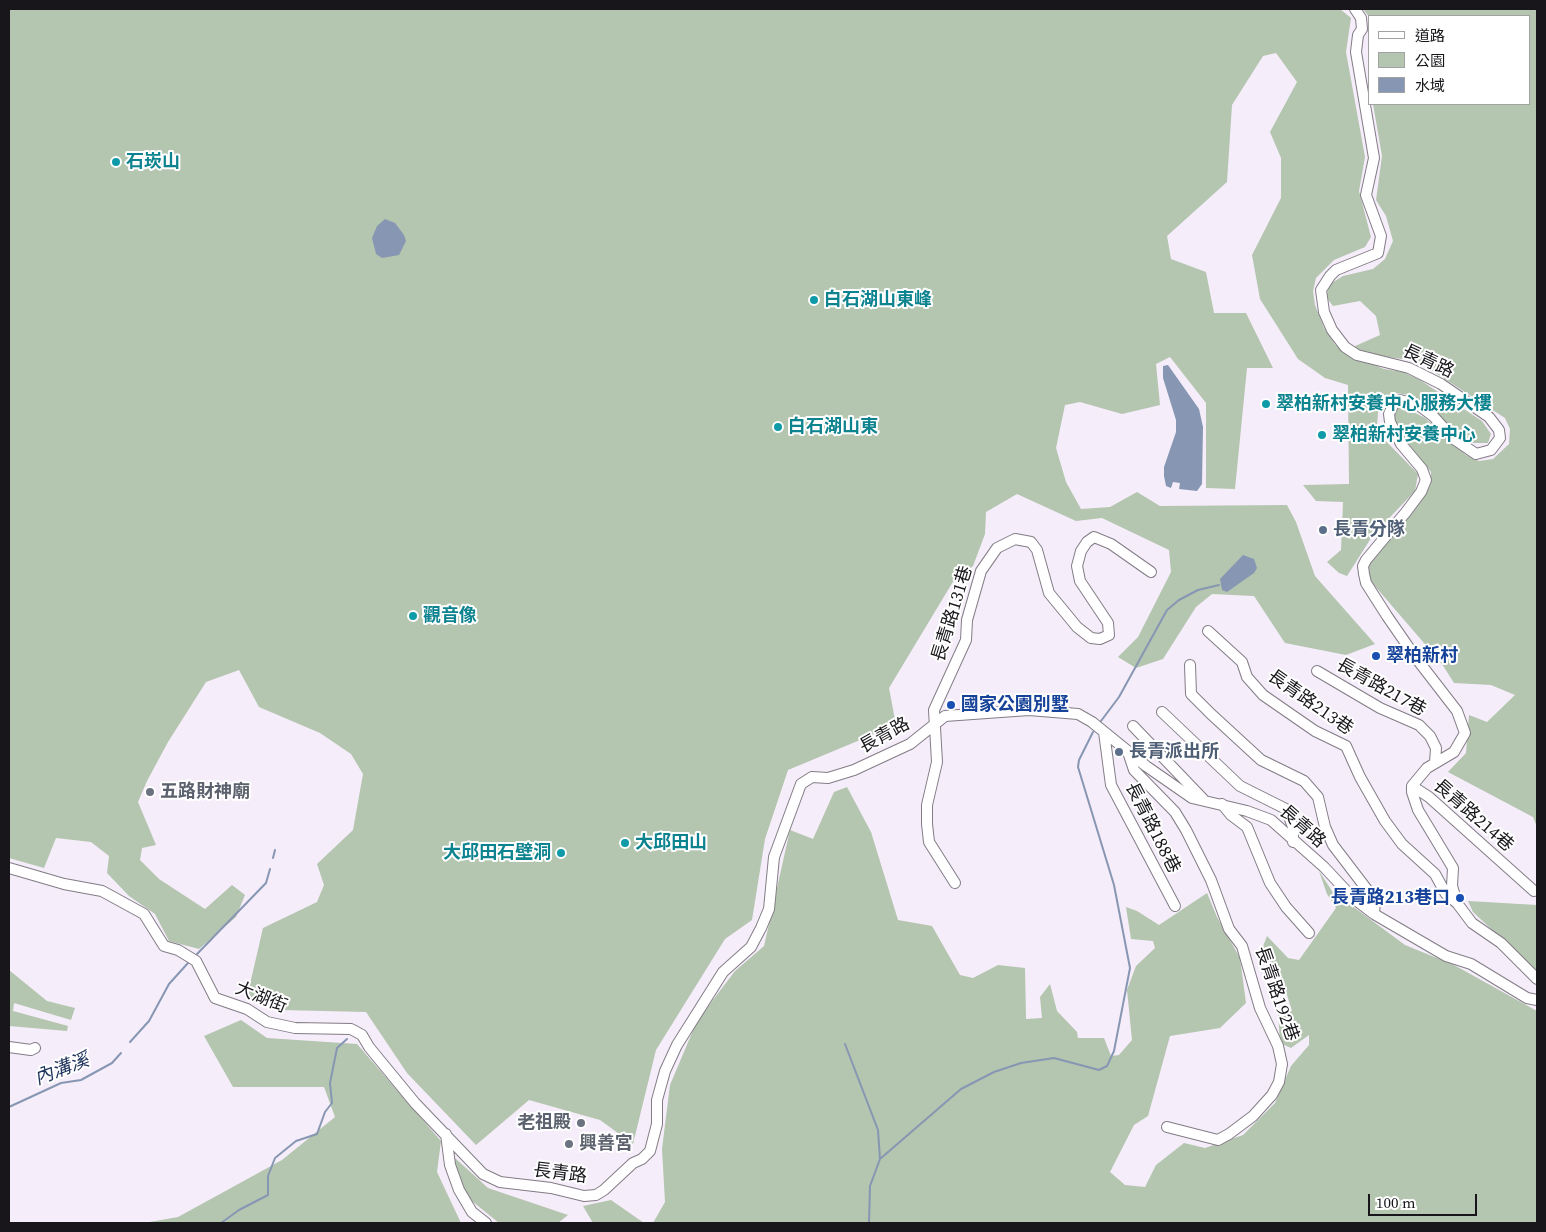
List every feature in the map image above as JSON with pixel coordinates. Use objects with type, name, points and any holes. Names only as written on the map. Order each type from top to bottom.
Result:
[{"type":"street","name":"長青路","points":[[1355,9],[1361,18],[1362,29],[1358,35],[1356,52],[1374,158],[1366,195],[1381,236],[1378,253],[1336,270],[1330,276],[1321,290],[1324,312],[1332,330],[1345,347],[1357,354],[1396,363],[1426,375],[1489,417],[1500,430],[1500,438],[1491,450],[1476,454],[1454,440],[1433,416],[1417,404],[1400,400],[1394,403],[1389,414],[1390,422],[1401,444],[1422,469],[1426,480],[1421,492],[1366,560],[1363,566],[1366,583],[1387,616],[1457,711],[1465,732],[1461,742],[1449,757],[1435,763],[1412,786]]},
{"type":"street","name":"長青路131巷","points":[[955,884],[929,842],[927,805],[937,762],[934,710],[966,640],[967,620],[980,571],[997,548],[1015,539],[1031,542],[1037,550],[1048,593],[1077,627],[1090,638],[1100,639],[1109,635],[1108,623],[1080,581],[1077,566],[1081,551],[1087,542],[1094,538],[1111,544],[1150,572]]},
{"type":"street","name":"長青路213巷","points":[[1208,632],[1242,662],[1247,678],[1263,695],[1315,731],[1346,746],[1360,777],[1385,821],[1402,844],[1435,874],[1446,894],[1457,903]]},
{"type":"street","points":[[1190,666],[1191,694],[1261,760],[1304,781],[1318,797],[1325,827],[1333,845],[1375,900],[1374,914]]},
{"type":"street","name":"長青路217巷","points":[[1317,671],[1380,708],[1419,725],[1430,736],[1436,748],[1435,763]]},
{"type":"street","name":"長青路","points":[[446,1134],[483,1174],[500,1182],[551,1188],[584,1196],[596,1195],[604,1190],[633,1163],[642,1159],[650,1151],[654,1140],[657,1124],[657,1100],[665,1071],[677,1045],[723,972],[751,947],[769,910],[774,857],[801,784],[812,777],[828,778],[854,770],[910,744],[944,716],[954,714],[1001,711],[1059,711],[1078,714],[1092,722],[1128,752],[1192,798],[1222,804],[1267,818],[1324,867],[1353,898],[1374,914],[1441,954],[1471,964],[1527,998],[1537,1000]]},
{"type":"street","points":[[1162,712],[1240,786],[1286,809],[1293,827],[1293,842]]},
{"type":"street","points":[[1133,726],[1202,799]]},
{"type":"street","name":"長青路188巷","points":[[1104,732],[1111,785],[1175,906]]},
{"type":"street","name":"長青路192巷","points":[[1128,752],[1134,770],[1175,812],[1212,880],[1230,929],[1242,946],[1260,1008],[1278,1046],[1282,1064],[1278,1082],[1272,1095],[1253,1116],[1218,1140],[1167,1127]]},
{"type":"street","points":[[1412,786],[1413,800],[1453,868],[1452,886],[1457,903],[1472,924],[1501,943],[1537,980]]},
{"type":"street","name":"長青路214巷","points":[[1412,786],[1428,797],[1534,891]]},
{"type":"street","points":[[1222,804],[1231,815],[1247,827],[1270,883],[1286,907],[1309,932]]},
{"type":"street","name":"大湖街","points":[[9,868],[64,884],[102,891],[144,914],[164,946],[182,952],[196,961],[216,998],[247,1009],[267,1022],[295,1028],[351,1029],[362,1034],[369,1047],[415,1103],[446,1134]]},
{"type":"street","points":[[9,1048],[31,1050],[35,1048]]},
{"type":"street","points":[[446,1134],[450,1165],[459,1190],[472,1212],[486,1223]]},
{"type":"green space","points":[[9,9],[1340,9],[1351,18],[1346,52],[1365,157],[1359,191],[1371,237],[1365,247],[1334,260],[1316,278],[1313,291],[1315,305],[1324,328],[1336,346],[1353,356],[1384,369],[1403,372],[1420,380],[1482,421],[1491,434],[1488,443],[1472,443],[1410,395],[1395,393],[1384,400],[1378,413],[1377,426],[1381,436],[1418,474],[1415,491],[1373,535],[1347,576],[1339,573],[1327,562],[1341,550],[1343,502],[1316,501],[1303,485],[1349,484],[1348,385],[1325,378],[1298,359],[1260,299],[1252,255],[1281,198],[1281,158],[1270,132],[1297,82],[1276,53],[1263,56],[1232,105],[1227,182],[1167,236],[1171,259],[1206,272],[1214,313],[1246,313],[1273,368],[1247,368],[1235,489],[1206,488],[1206,403],[1170,357],[1156,364],[1160,405],[1122,414],[1080,402],[1065,405],[1056,448],[1066,482],[1081,509],[1110,507],[1137,492],[1160,506],[1287,505],[1296,522],[1315,576],[1375,644],[1346,655],[1285,643],[1254,596],[1212,594],[1196,607],[1163,659],[1136,668],[1118,657],[1138,637],[1171,572],[1169,550],[1102,518],[1076,521],[1017,494],[986,512],[985,534],[973,566],[954,580],[889,688],[896,725],[788,770],[765,839],[752,920],[725,939],[656,1050],[633,1144],[600,1120],[529,1100],[476,1145],[407,1073],[366,1012],[281,1010],[247,997],[263,928],[317,902],[324,885],[317,864],[353,830],[363,774],[351,754],[320,733],[259,707],[239,670],[206,682],[168,742],[138,802],[156,845],[142,848],[140,860],[159,879],[205,909],[232,885],[245,895],[236,917],[199,949],[169,941],[155,914],[129,896],[107,873],[109,856],[91,842],[56,838],[44,868],[9,858]]},
{"type":"green space","points":[[1363,9],[1537,9],[1537,827],[1533,817],[1448,772],[1466,753],[1469,715],[1487,722],[1515,695],[1491,685],[1454,683],[1442,664],[1368,578],[1366,566],[1423,498],[1431,484],[1431,472],[1391,422],[1392,414],[1400,405],[1425,418],[1466,455],[1479,461],[1493,459],[1509,444],[1510,429],[1505,418],[1417,361],[1365,354],[1353,347],[1380,335],[1376,316],[1360,301],[1333,306],[1326,297],[1330,284],[1343,276],[1373,269],[1385,259],[1393,241],[1386,216],[1376,200],[1382,156],[1373,105],[1531,105],[1531,15],[1368,15]]},
{"type":"green space","points":[[847,787],[871,832],[898,920],[932,926],[960,975],[973,978],[998,965],[1025,968],[1026,1019],[1042,1018],[1040,997],[1050,984],[1057,1011],[1077,1032],[1078,1038],[1104,1038],[1111,1056],[1119,1055],[1132,1040],[1127,990],[1136,966],[1155,948],[1153,941],[1131,939],[1126,907],[1137,911],[1159,925],[1207,893],[1217,917],[1240,958],[1246,1003],[1220,1028],[1170,1036],[1148,1116],[1134,1125],[1110,1172],[1125,1185],[1145,1187],[1156,1165],[1184,1143],[1205,1148],[1243,1135],[1275,1103],[1291,1066],[1309,1045],[1309,1035],[1291,1048],[1280,1043],[1278,1011],[1292,1011],[1284,985],[1262,949],[1267,936],[1288,958],[1299,960],[1336,908],[1327,894],[1319,871],[1332,891],[1405,945],[1454,965],[1537,1011],[1537,1223],[653,1223],[665,1202],[662,1149],[670,1085],[697,1021],[735,971],[764,946],[790,830],[813,839],[834,792]]},
{"type":"green space","points":[[1468,901],[1537,905],[1537,972],[1473,912]]},
{"type":"green space","points":[[9,970],[47,1001],[75,1008],[71,1020],[14,1003],[13,1011],[68,1026],[67,1031],[9,1026]]},
{"type":"green space","points":[[241,1020],[267,1038],[357,1044],[441,1141],[437,1172],[461,1223],[144,1223],[178,1217],[282,1160],[335,1117],[324,1087],[233,1087],[204,1036]]},
{"type":"green space","points":[[455,1158],[488,1188],[568,1215],[558,1223],[499,1223],[467,1197],[455,1167]]},
{"type":"green space","points":[[611,1200],[644,1223],[593,1223],[583,1206]]},
{"type":"water","points":[[385,219],[395,223],[406,241],[399,255],[382,258],[376,254],[372,238],[377,226]]},
{"type":"water","points":[[1168,365],[1199,409],[1203,427],[1202,484],[1197,491],[1179,489],[1180,483],[1173,482],[1171,488],[1166,486],[1164,467],[1176,432],[1176,420],[1163,378],[1163,366]]},
{"type":"water","points":[[1243,555],[1254,559],[1257,568],[1254,573],[1227,592],[1222,590],[1220,579]]},
{"type":"waterway","points":[[1101,721],[1119,697],[1167,610],[1179,600],[1198,590],[1219,585]]},
{"type":"waterway","points":[[869,1223],[870,1186],[880,1159],[961,1089],[994,1072],[1021,1063],[1054,1058],[1099,1070],[1107,1066],[1114,1051],[1130,968],[1114,885],[1078,767],[1079,760],[1093,732]]},
{"type":"waterway","name":"內溝溪","points":[[273,858],[275,850]]},
{"type":"waterway","name":"內溝溪","points":[[197,954],[266,883],[270,869]]},
{"type":"waterway","name":"內溝溪","points":[[130,1042],[149,1021],[169,984],[188,963]]},
{"type":"waterway","points":[[221,1223],[239,1210],[268,1195],[268,1176],[275,1158],[296,1141],[317,1134],[325,1112],[332,1103],[330,1083],[337,1048],[347,1039]]},
{"type":"waterway","points":[[845,1044],[878,1130],[880,1159]]},
{"type":"waterway","name":"內溝溪","points":[[9,1107],[61,1083],[81,1080],[112,1063],[121,1053]]},
{"type":"place","name":"石崁山","points":[[116,162]]},
{"type":"place","name":"白石湖山東峰","points":[[814,300]]},
{"type":"place","name":"翠柏新村安養中心服務大樓","points":[[1266,404]]},
{"type":"place","name":"白石湖山東","points":[[778,427]]},
{"type":"place","name":"翠柏新村安養中心","points":[[1322,435]]},
{"type":"place","name":"長青分隊","points":[[1323,530]]},
{"type":"place","name":"觀音像","points":[[413,616]]},
{"type":"place","name":"翠柏新村","points":[[1376,656]]},
{"type":"place","name":"國家公園別墅","points":[[951,705]]},
{"type":"place","name":"長青派出所","points":[[1119,752]]},
{"type":"place","name":"五路財神廟","points":[[150,792]]},
{"type":"place","name":"大邱田山","points":[[625,843]]},
{"type":"place","name":"大邱田石壁洞","points":[[561,853]]},
{"type":"place","name":"長青路213巷口","points":[[1460,898]]},
{"type":"place","name":"老祖殿","points":[[581,1123]]},
{"type":"place","name":"興善宮","points":[[569,1144]]}]
